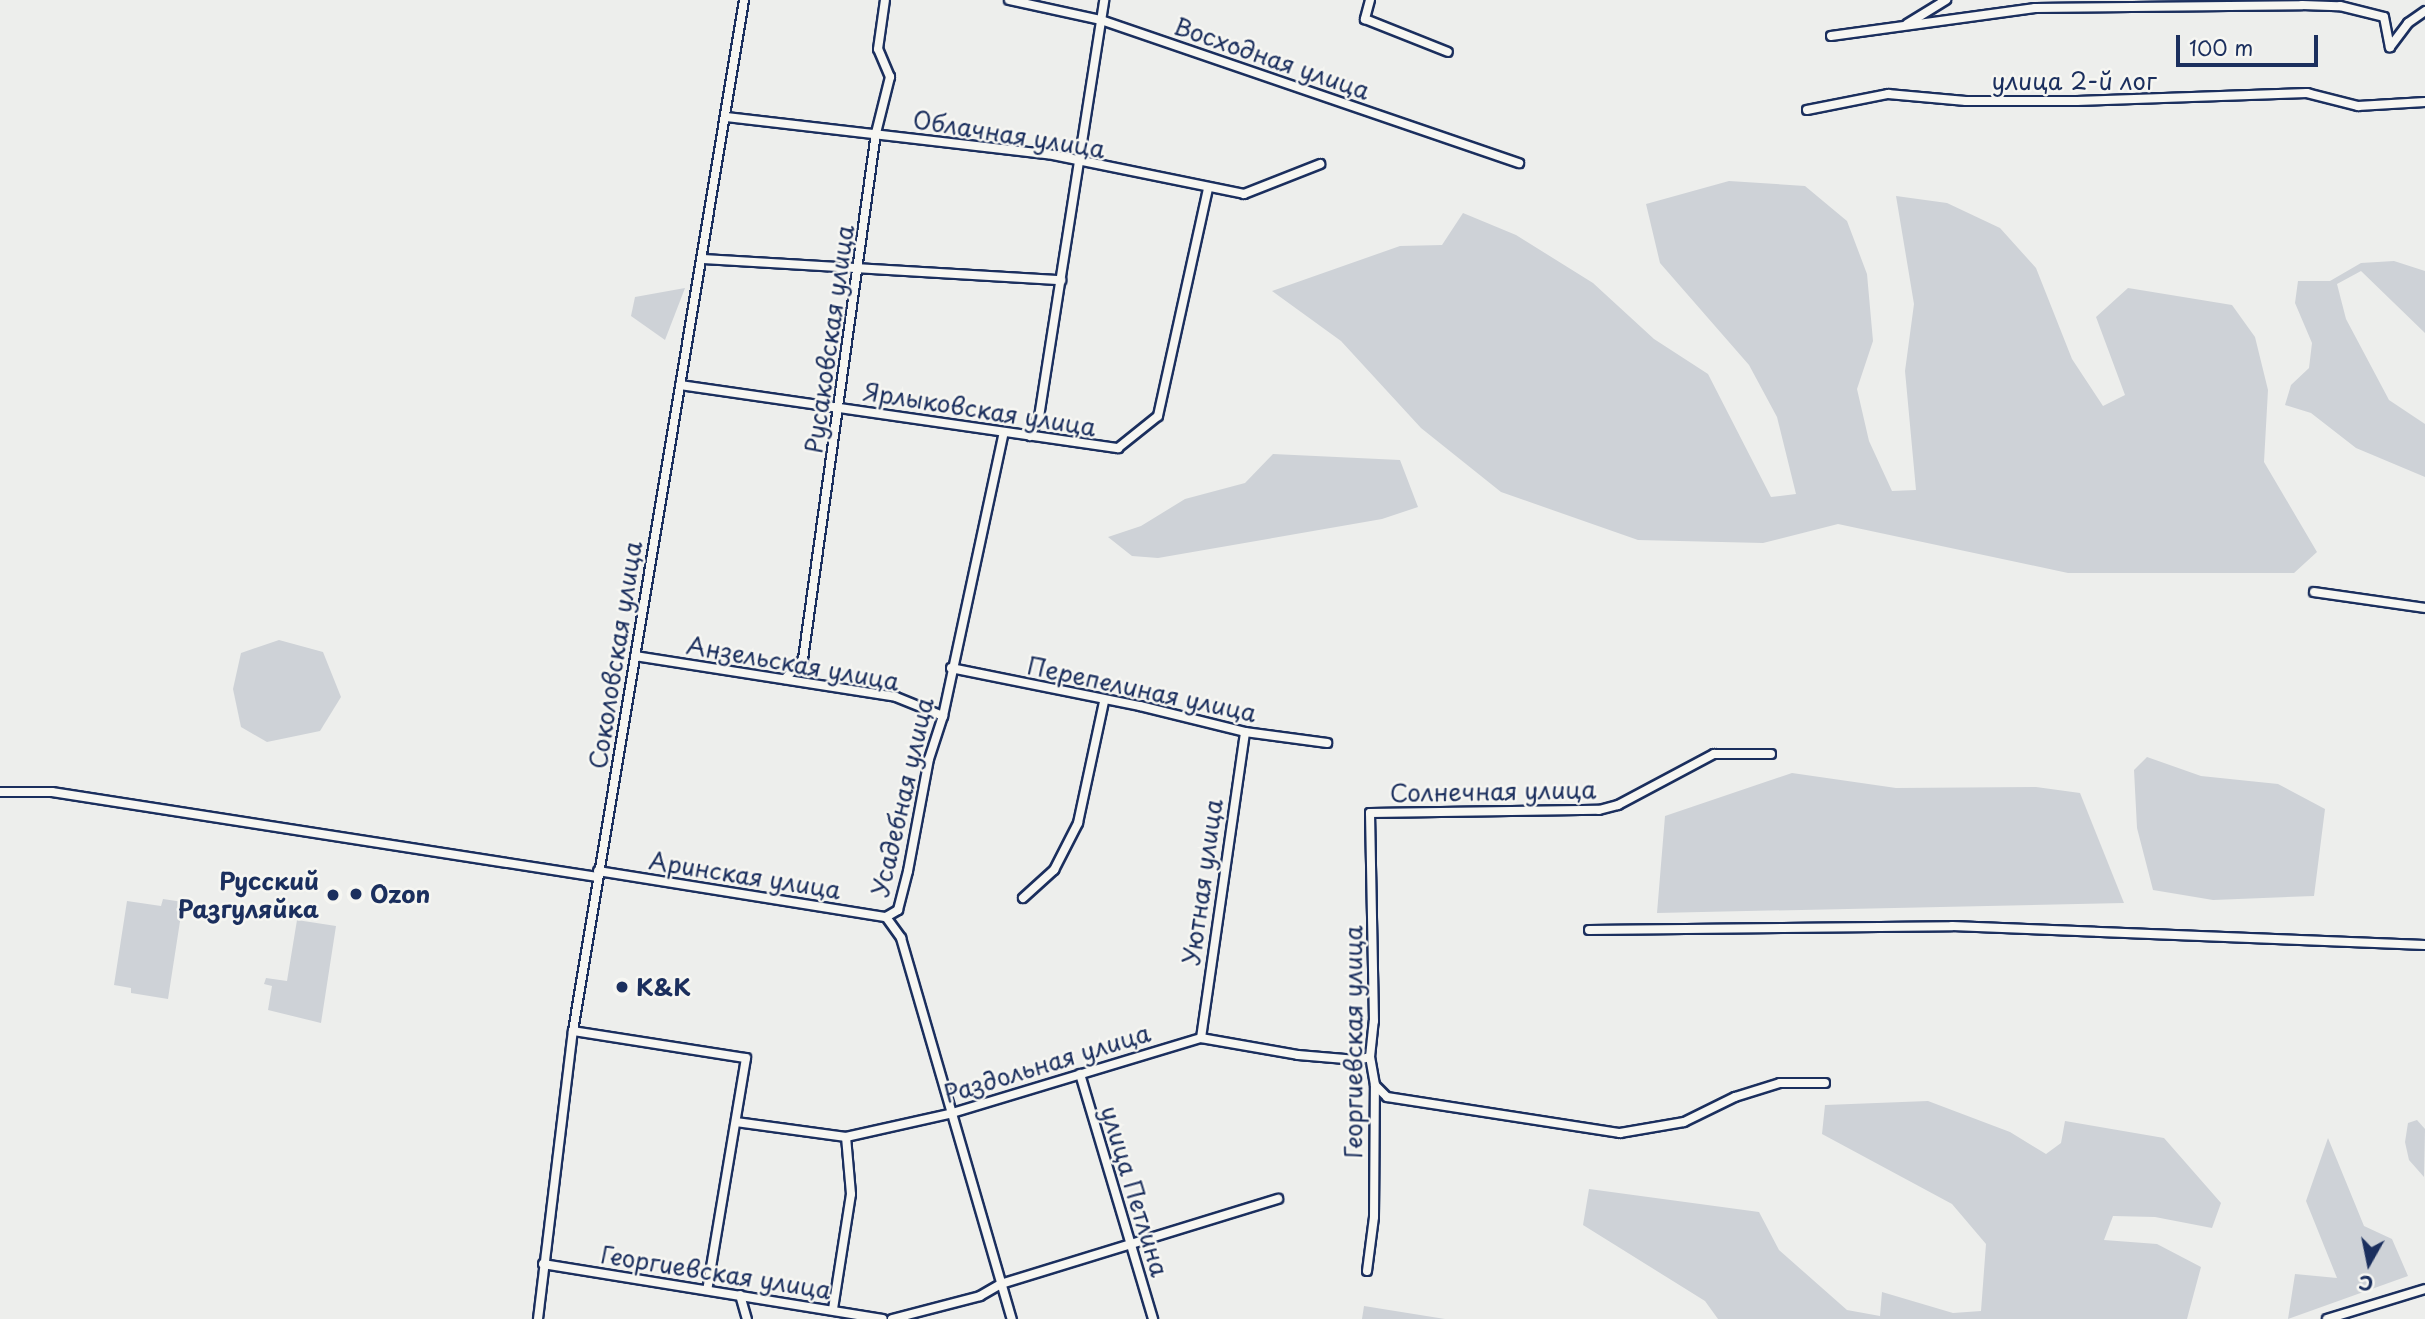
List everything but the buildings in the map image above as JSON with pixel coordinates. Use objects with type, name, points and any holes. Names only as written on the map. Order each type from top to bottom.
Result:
[{"type":"street","name":"Соколовская улица","points":[[538,1319],[542,1264],[565,1122],[573,1031],[744,0]]},
{"type":"street","name":"Русаковская улица","points":[[785,679],[803,659],[876,133],[890,77],[878,49],[885,0]]},
{"type":"street","name":"Восходная улица","points":[[1009,0],[1101,20],[1519,163]]},
{"type":"street","points":[[1031,436],[1039,417],[1104,0]]},
{"type":"street","points":[[1370,0],[1365,19],[1448,52]]},
{"type":"street","points":[[1901,28],[1946,0]]},
{"type":"street","points":[[1830,36],[2035,8],[2148,3],[2262,4],[2340,6],[2374,13],[2384,17],[2389,26],[2390,47],[2409,23],[2425,11]]},
{"type":"street","name":"улица 2-й лог","points":[[1807,110],[1888,94],[1965,101],[2077,101],[2306,93],[2358,106],[2425,102]]},
{"type":"street","name":"Облачная улица","points":[[726,117],[1048,154],[1208,189],[1244,194],[1320,164]]},
{"type":"street","name":"Ярлыковская улица","points":[[680,384],[1118,448],[1158,416],[1208,189]]},
{"type":"street","points":[[703,259],[1061,280]]},
{"type":"street","name":"Усадебная улица","points":[[1004,432],[951,668],[943,716],[929,759],[898,910],[886,917],[901,938],[949,1114],[1012,1319]]},
{"type":"street","points":[[2314,592],[2425,608]]},
{"type":"street","name":"Анзельская улица","points":[[635,656],[896,697],[943,716]]},
{"type":"street","name":"Перепелиная улица","points":[[951,668],[1104,702],[1140,706],[1245,732],[1327,743]]},
{"type":"street","points":[[1023,898],[1054,870],[1077,823],[1104,702]]},
{"type":"street","name":"Уютная улица","points":[[1201,1038],[1245,732]]},
{"type":"street","name":"Солнечная улица","points":[[1370,813],[1599,810],[1618,805],[1714,754],[1771,754]]},
{"type":"street","name":"Аринская улица","points":[[0,792],[52,792],[886,917]]},
{"type":"street","name":"Георгиевская улица","points":[[1367,1271],[1374,1217],[1375,1085],[1370,1056],[1374,1021],[1370,813]]},
{"type":"street","points":[[1589,930],[1952,926],[2425,946]]},
{"type":"street","points":[[573,1031],[746,1058],[708,1290]]},
{"type":"street","name":"Раздольная улица","points":[[736,1122],[846,1137],[949,1114],[1201,1038],[1298,1055],[1357,1060],[1370,1056]]},
{"type":"street","name":"улица Петлина","points":[[1080,1074],[1153,1319]]},
{"type":"street","points":[[1375,1085],[1387,1097],[1620,1133],[1684,1122],[1735,1097],[1780,1083],[1825,1083]]},
{"type":"street","points":[[833,1309],[851,1194],[846,1137]]},
{"type":"street","points":[[892,1319],[980,1296],[1001,1284],[1278,1199]]},
{"type":"street","name":"Георгиевская улица","points":[[542,1264],[883,1319]]},
{"type":"street","points":[[2327,1319],[2425,1289]]},
{"type":"street","points":[[740,1296],[747,1319]]},
{"type":"shaded area","points":[[1729,181],[1805,186],[1847,221],[1867,274],[1873,341],[1857,389],[1869,441],[1892,491],[1916,490],[1905,371],[1914,304],[1896,196],[1947,203],[2000,228],[2036,268],[2072,359],[2103,406],[2125,395],[2096,317],[2128,288],[2232,305],[2255,337],[2268,390],[2264,462],[2317,552],[2294,573],[2068,573],[1838,524],[1763,543],[1638,540],[1501,492],[1421,428],[1341,341],[1272,291],[1400,246],[1442,245],[1463,213],[1516,235],[1593,283],[1654,339],[1708,374],[1771,497],[1796,494],[1777,417],[1749,365],[1660,263],[1646,204]]},
{"type":"shaded area","points":[[2394,261],[2425,271],[2425,333],[2361,271],[2337,284],[2346,319],[2389,400],[2425,424],[2425,477],[2356,448],[2311,413],[2285,405],[2291,385],[2309,368],[2312,343],[2295,303],[2298,281],[2330,281],[2361,263]]},
{"type":"shaded area","points":[[685,288],[665,340],[631,316],[635,297]]},
{"type":"shaded area","points":[[1273,454],[1400,460],[1418,507],[1382,519],[1158,558],[1132,556],[1108,537],[1141,526],[1185,499],[1245,483]]},
{"type":"shaded area","points":[[279,640],[323,652],[341,697],[320,731],[267,742],[241,727],[233,689],[241,653]]},
{"type":"shaded area","points":[[2147,757],[2201,776],[2278,784],[2325,809],[2314,896],[2213,900],[2153,890],[2137,828],[2134,770]]},
{"type":"shaded area","points":[[1792,773],[1896,788],[2036,787],[2080,793],[2124,903],[1657,913],[1665,816]]},
{"type":"shaded area","points":[[163,899],[183,902],[168,999],[131,993],[131,988],[114,985],[127,901],[161,906]]},
{"type":"shaded area","points":[[297,920],[336,926],[321,1023],[268,1010],[272,986],[264,984],[266,978],[287,981]]},
{"type":"shaded area","points":[[1928,1101],[2010,1132],[2046,1154],[2061,1143],[2065,1121],[2164,1138],[2221,1203],[2212,1228],[2155,1217],[2113,1216],[2104,1240],[2157,1244],[2201,1267],[2187,1319],[1718,1319],[1705,1301],[1583,1225],[1589,1189],[1759,1212],[1779,1250],[1847,1310],[1880,1316],[1882,1292],[1953,1313],[1981,1311],[1986,1244],[1952,1204],[1822,1134],[1825,1105]]},
{"type":"shaded area","points":[[2417,1120],[2425,1129],[2424,1177],[2409,1160],[2405,1142],[2408,1123]]},
{"type":"shaded area","points":[[2328,1138],[2364,1226],[2392,1239],[2408,1276],[2288,1319],[2295,1274],[2337,1278],[2306,1201]]},
{"type":"shaded area","points":[[1364,1306],[1445,1319],[1362,1319]]},
{"type":"place","name":"Ozon","points":[[356,894]]},
{"type":"place","name":"Русский Разгуляйка","points":[[333,895]]},
{"type":"place","name":"K&K","points":[[622,987]]}]
